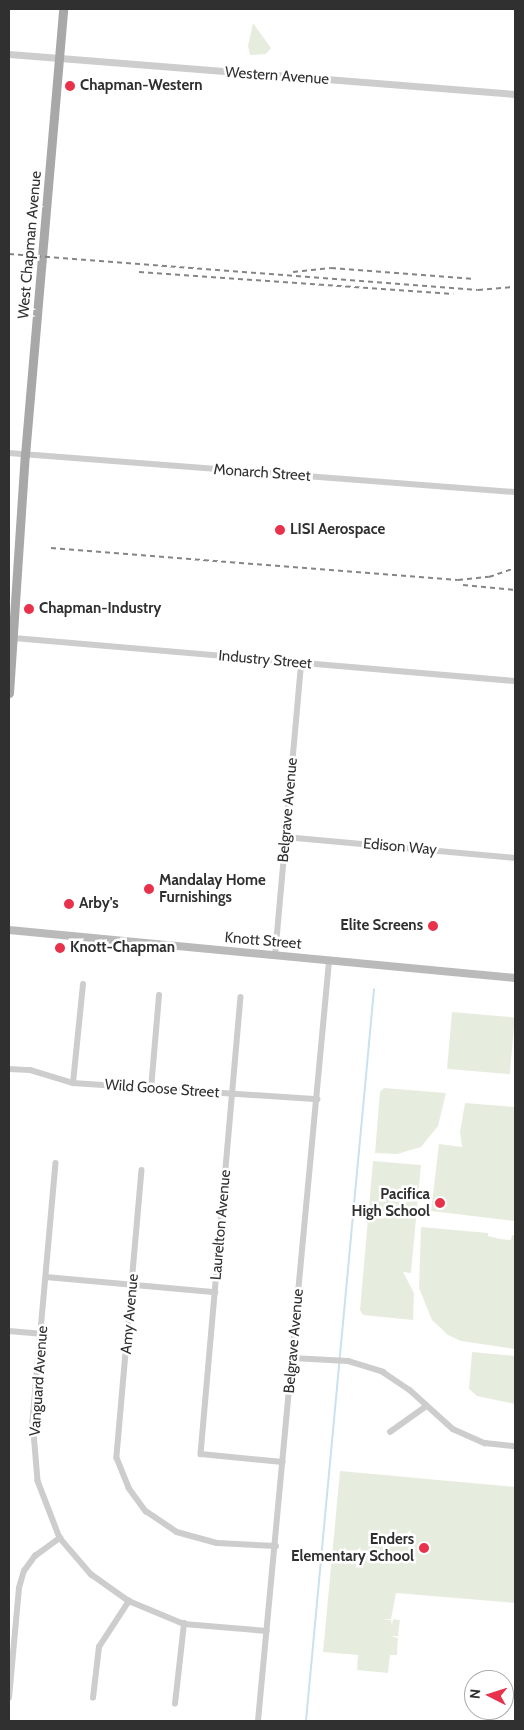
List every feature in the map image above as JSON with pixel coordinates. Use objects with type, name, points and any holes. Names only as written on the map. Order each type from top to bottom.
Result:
[{"type":"main road","name":"West Chapman Avenue","points":[[9,694],[25,455],[63,9]]},
{"type":"main road","name":"Knott Street","points":[[9,930],[515,978]]},
{"type":"street","name":"Western Avenue","points":[[9,54],[515,94]]},
{"type":"street","name":"Monarch Street","points":[[9,454],[515,492]]},
{"type":"street","name":"Industry Street","points":[[14,638],[515,681]]},
{"type":"street","name":"Belgrave Avenue","points":[[275,956],[301,664]]},
{"type":"street","name":"Edison Way","points":[[285,837],[515,858]]},
{"type":"street","name":"Belgrave Avenue","points":[[258,1721],[276,1546],[329,961]]},
{"type":"street","points":[[73,1082],[84,985]]},
{"type":"street","points":[[151,1089],[160,995]]},
{"type":"street","name":"Laurelton Avenue","points":[[242,997],[201,1454],[283,1462]]},
{"type":"street","name":"Wild Goose Street","points":[[9,1069],[30,1070],[73,1082],[151,1089],[317,1099]]},
{"type":"street","name":"Vanguard Avenue","points":[[56,1163],[33,1421],[38,1481],[60,1538],[91,1574],[129,1601],[184,1624],[267,1631]]},
{"type":"street","name":"Amy Avenue","points":[[142,1170],[117,1458],[129,1488],[146,1511],[177,1532],[218,1543],[276,1546]]},
{"type":"street","points":[[46,1276],[215,1292]]},
{"type":"street","points":[[9,1331],[42,1334]]},
{"type":"street","points":[[292,1358],[348,1361],[383,1372],[410,1390],[426,1407],[467,1437],[485,1443],[515,1446]]},
{"type":"street","points":[[390,1432],[426,1407]]},
{"type":"street","points":[[9,1698],[19,1588],[24,1571],[35,1556],[60,1538]]},
{"type":"street","points":[[93,1698],[99,1647],[129,1601]]},
{"type":"street","points":[[175,1704],[184,1624]]},
{"type":"green space","points":[[253,23],[271,48],[266,54],[250,55],[248,46]]},
{"type":"green space","points":[[452,1012],[515,1017],[510,1074],[447,1069]]},
{"type":"green space","points":[[384,1088],[446,1093],[438,1126],[421,1147],[397,1154],[375,1153],[380,1092]]},
{"type":"green space","points":[[465,1103],[515,1107],[515,1221],[431,1211],[439,1144],[462,1147],[460,1132]]},
{"type":"green space","points":[[373,1161],[421,1165],[411,1273],[403,1272],[414,1293],[413,1320],[363,1315],[360,1310]]},
{"type":"green space","points":[[421,1227],[488,1233],[488,1236],[500,1239],[511,1240],[512,1235],[515,1236],[515,1349],[461,1341],[448,1335],[432,1320],[419,1288]]},
{"type":"green space","points":[[472,1352],[515,1356],[515,1404],[477,1396],[469,1389]]},
{"type":"green space","points":[[340,1471],[515,1487],[515,1603],[396,1593],[391,1619],[382,1619],[391,1620],[392,1625],[393,1619],[400,1620],[398,1636],[391,1636],[398,1638],[397,1655],[390,1655],[388,1673],[357,1670],[358,1655],[323,1652]]},
{"type":"waterway","points":[[306,1721],[374,989]]},
{"type":"railway","points":[[9,254],[478,290],[515,287]]},
{"type":"railway","points":[[293,272],[331,268],[475,279]]},
{"type":"railway","points":[[139,272],[453,294]]},
{"type":"railway","points":[[51,548],[458,580],[489,577],[515,568]]},
{"type":"railway","points":[[463,585],[515,590]]},
{"type":"place","name":"Chapman-Western","points":[[70,86]]},
{"type":"place","name":"LISI Aerospace","points":[[280,530]]},
{"type":"place","name":"Chapman-Industry","points":[[29,609]]},
{"type":"place","name":"Mandalay Home Furnishings","points":[[149,889]]},
{"type":"place","name":"Arby's","points":[[69,904]]},
{"type":"place","name":"Elite Screens","points":[[433,926]]},
{"type":"place","name":"Knott-Chapman","points":[[60,948]]},
{"type":"place","name":"Pacifica High School","points":[[440,1203]]},
{"type":"place","name":"Enders Elementary School","points":[[424,1548]]}]
